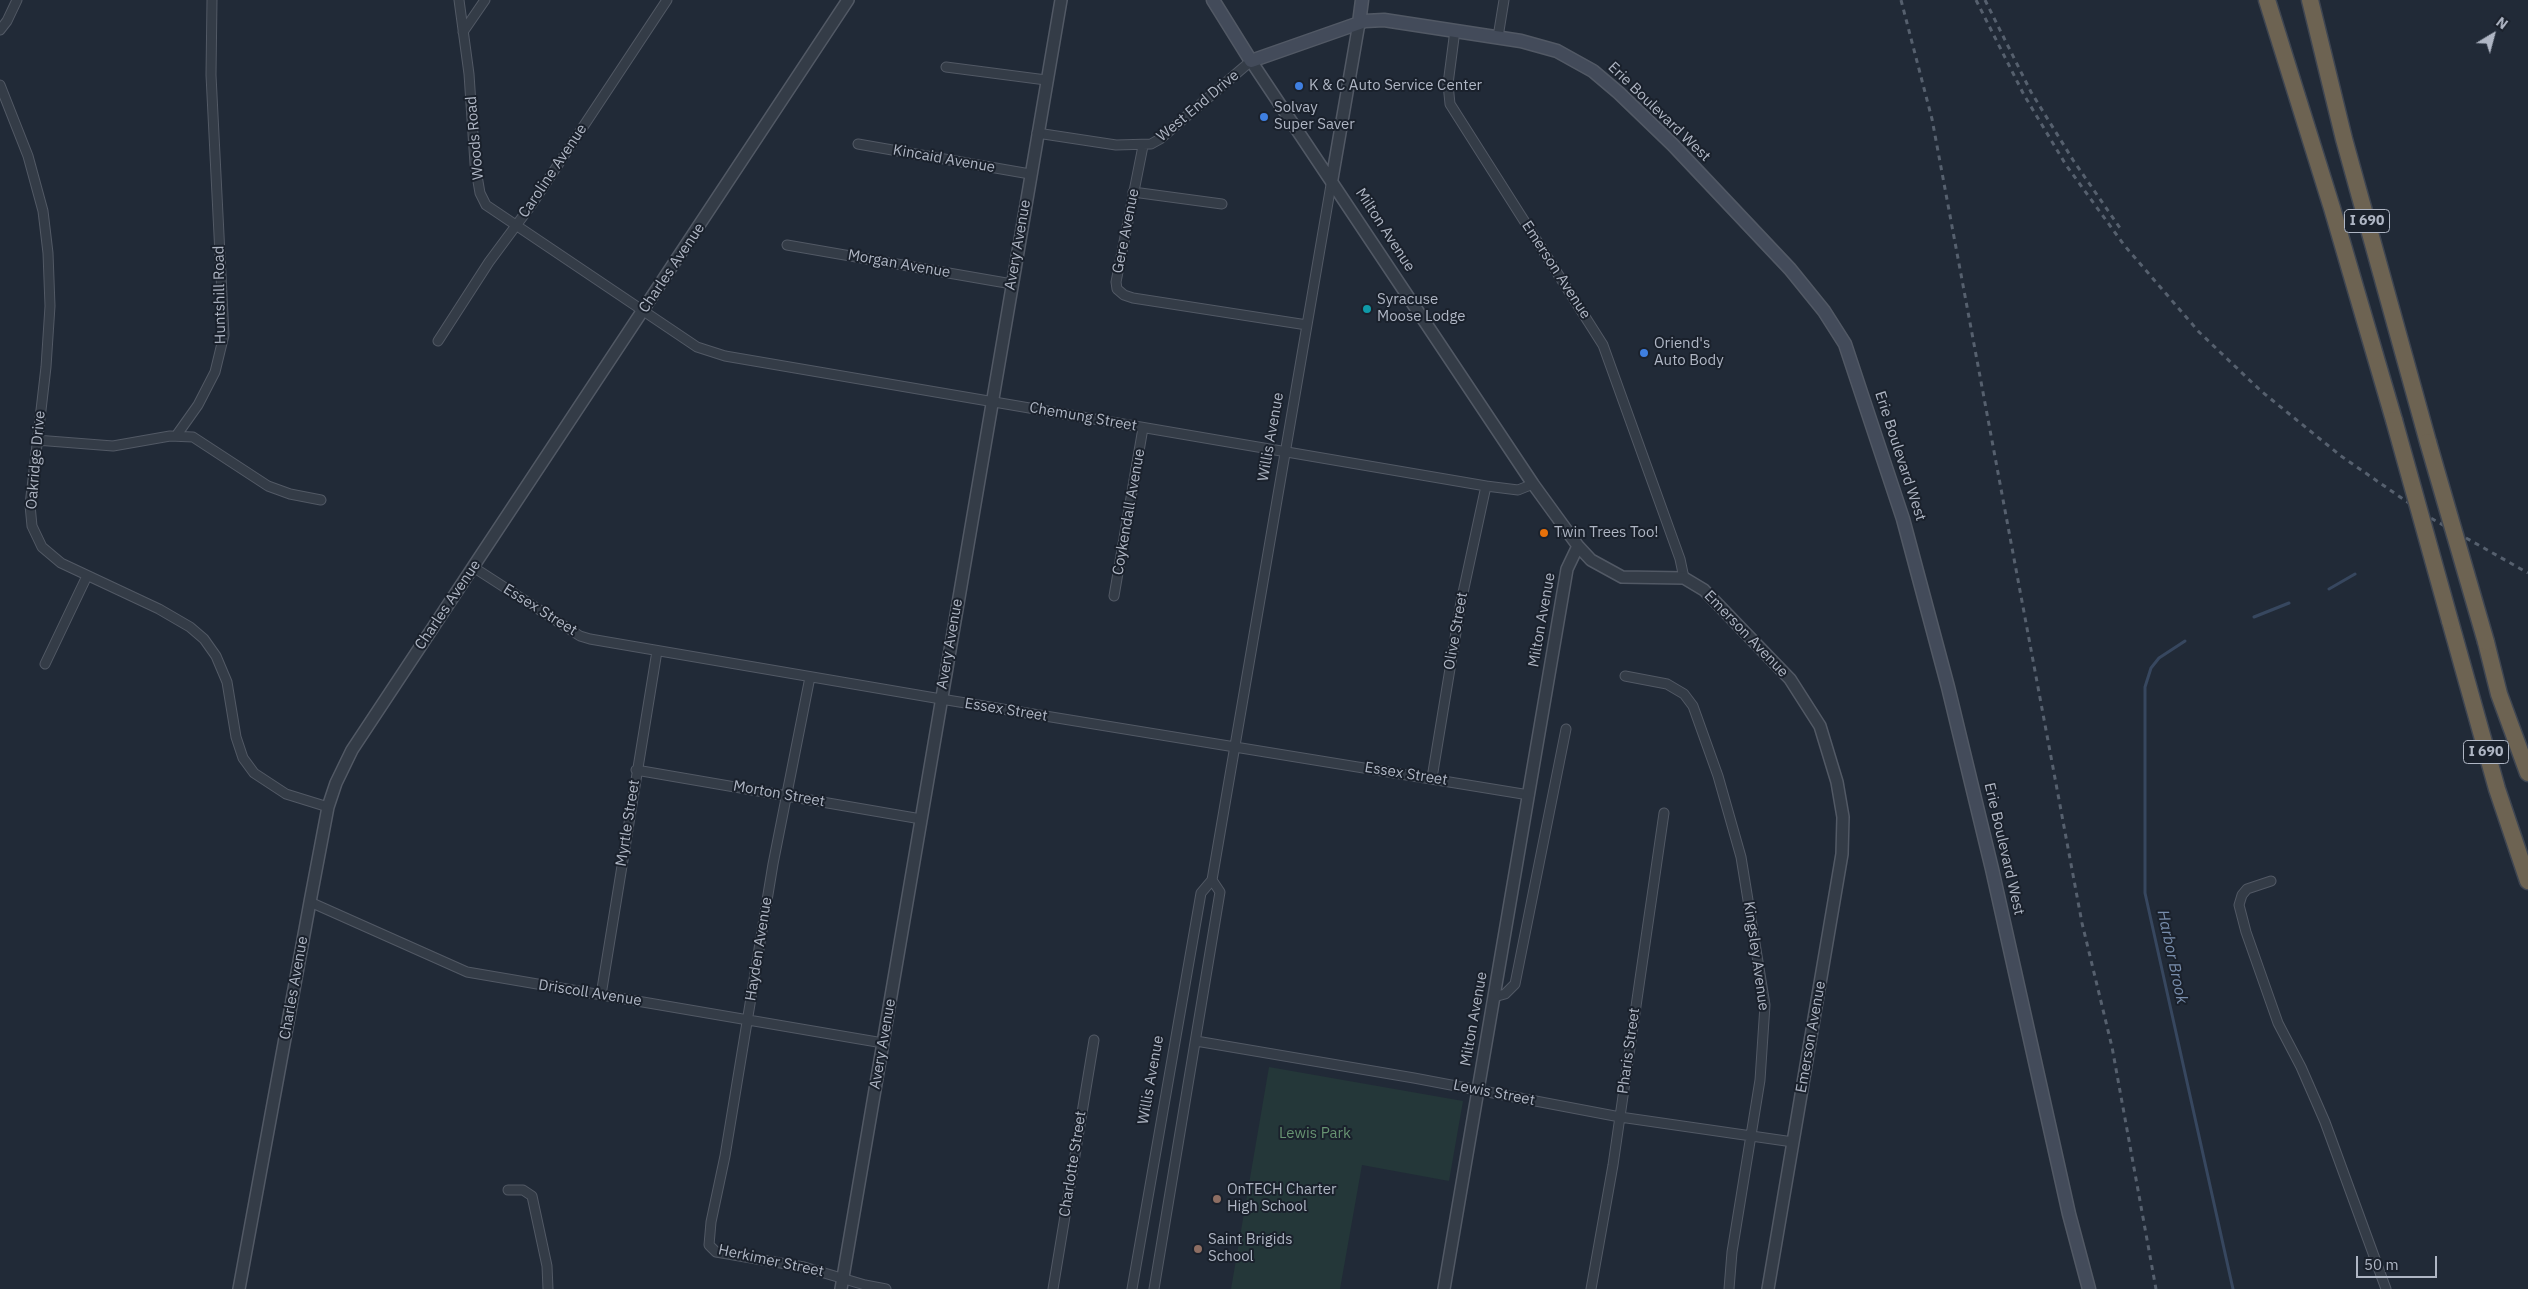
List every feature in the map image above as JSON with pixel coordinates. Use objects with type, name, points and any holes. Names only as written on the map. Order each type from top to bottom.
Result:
[{"type":"highway","points":[[2259,0],[2284,56]]},
{"type":"highway","name":"I 690","points":[[2267,0],[2332,208],[2394,420],[2497,789],[2528,881]]},
{"type":"highway","name":"I 690","points":[[2310,0],[2344,139],[2499,694],[2528,773]]},
{"type":"main road","name":"Milton Avenue","points":[[1213,0],[1251,61]]},
{"type":"main road","name":"Willis Avenue","points":[[1359,23],[1362,0]]},
{"type":"main road","name":"Erie Boulevard West","points":[[1251,61],[1359,23],[1384,20],[1455,30],[1557,50],[1593,71],[1619,93],[1673,145],[1790,269],[1824,311],[1845,344],[1904,519],[1948,687],[1992,869],[2073,1233],[2088,1289]]},
{"type":"street","points":[[0,30],[8,21],[17,0]]},
{"type":"street","name":"Huntshill Road","points":[[176,436],[198,405],[215,372],[224,335],[211,75],[212,0]]},
{"type":"street","name":"Woods Road","points":[[459,0],[469,74],[475,164],[480,193],[486,205],[644,310]]},
{"type":"street","points":[[463,32],[485,0]]},
{"type":"street","name":"Caroline Avenue","points":[[438,341],[515,226],[532,204],[667,0]]},
{"type":"street","name":"Charles Avenue","points":[[239,1289],[328,807],[336,783],[352,750],[848,0]]},
{"type":"street","name":"Avery Avenue","points":[[842,1284],[1061,0]]},
{"type":"street","points":[[1498,38],[1504,0]]},
{"type":"street","name":"Willis Avenue","points":[[1132,1289],[1201,892],[1212,880],[1359,23]]},
{"type":"street","name":"Emerson Avenue","points":[[1455,30],[1448,84],[1450,104],[1602,345],[1680,558],[1684,578],[1704,590],[1790,679],[1810,707],[1820,726],[1837,782],[1843,817],[1842,854],[1768,1289]]},
{"type":"street","name":"West End Drive","points":[[1143,146],[1160,139],[1251,61]]},
{"type":"street","name":"Milton Avenue","points":[[1251,61],[1332,179],[1533,484],[1578,546],[1567,569],[1444,1289]]},
{"type":"street","points":[[946,67],[1046,80]]},
{"type":"street","name":"Oakridge Drive","points":[[0,85],[28,156],[43,211],[48,253],[50,306],[30,506],[32,526],[42,547],[52,556],[87,576],[159,610],[190,627],[204,639],[216,656],[227,682],[236,738],[243,758],[254,773],[286,794],[328,807]]},
{"type":"street","points":[[1037,133],[1116,145],[1143,146]]},
{"type":"street","name":"Kincaid Avenue","points":[[858,144],[1030,174]]},
{"type":"street","name":"Gere Avenue","points":[[1143,146],[1116,282],[1117,289],[1124,295],[1306,325]]},
{"type":"street","points":[[1133,192],[1222,204]]},
{"type":"street","name":"Morgan Avenue","points":[[787,245],[1012,284]]},
{"type":"street","name":"Chemung Street","points":[[644,310],[697,346],[725,356],[1486,486],[1518,490],[1533,484]]},
{"type":"street","name":"Coykendall Avenue","points":[[1114,596],[1143,428]]},
{"type":"street","points":[[36,440],[113,446],[176,436],[193,437],[268,486],[290,494],[321,500]]},
{"type":"street","name":"Olive Street","points":[[1432,778],[1461,602],[1486,486]]},
{"type":"street","points":[[1578,546],[1591,560],[1622,577],[1684,578]]},
{"type":"street","name":"Essex Street","points":[[473,567],[580,636],[656,651],[941,700],[1235,745],[1528,794]]},
{"type":"street","points":[[45,664],[87,576]]},
{"type":"street","name":"Myrtle Street","points":[[601,995],[656,651]]},
{"type":"street","name":"Kingsley Avenue","points":[[1625,676],[1667,684],[1684,694],[1697,713],[1733,824],[1741,857],[1765,1005],[1760,1080],[1732,1252],[1729,1289]]},
{"type":"street","name":"Hayden Avenue","points":[[711,1222],[725,1156],[786,794],[810,677]]},
{"type":"street","points":[[1494,997],[1505,994],[1515,984],[1566,729]]},
{"type":"street","name":"Morton Street","points":[[636,770],[786,794],[921,819]]},
{"type":"street","name":"Pharis Street","points":[[1591,1289],[1620,1117],[1664,813]]},
{"type":"street","name":"Willis Avenue","points":[[1154,1289],[1220,892],[1212,880]]},
{"type":"street","points":[[2271,881],[2247,889],[2238,905],[2278,1024],[2305,1076],[2325,1122],[2386,1289]]},
{"type":"street","name":"Driscoll Avenue","points":[[310,902],[467,972],[883,1043]]},
{"type":"street","name":"Charlotte Street","points":[[1053,1289],[1094,1040]]},
{"type":"street","name":"Lewis Street","points":[[1196,1041],[1478,1090],[1620,1117],[1793,1142]]},
{"type":"street","points":[[508,1190],[523,1190],[532,1196],[547,1266],[548,1289]]},
{"type":"street","name":"Herkimer Street","points":[[711,1222],[709,1246],[716,1252],[804,1267],[842,1284],[886,1289]]},
{"type":"green space","name":"Lewis Park","points":[[1269,1067],[1463,1101],[1449,1181],[1362,1165],[1340,1289],[1231,1289]]},
{"type":"waterway","name":"Harbor Brook","points":[[2329,589],[2355,574]]},
{"type":"waterway","name":"Harbor Brook","points":[[2254,617],[2289,603]]},
{"type":"waterway","name":"Harbor Brook","points":[[2185,641],[2159,658],[2151,668],[2145,687],[2145,893],[2233,1289]]},
{"type":"railway","points":[[1901,0],[1932,119],[2082,923],[2112,1047],[2156,1289]]},
{"type":"railway","points":[[1976,0],[2024,95],[2066,165],[2124,245],[2199,332],[2261,391],[2341,456],[2429,517],[2528,573]]},
{"type":"railway","points":[[1985,0],[2031,92],[2073,160],[2120,228]]},
{"type":"place","name":"K & C Auto Service Center","points":[[1299,86]]},
{"type":"place","name":"Solvay Super Saver","points":[[1264,117]]},
{"type":"place","name":"Syracuse Moose Lodge","points":[[1367,309]]},
{"type":"place","name":"Oriend's Auto Body","points":[[1644,353]]},
{"type":"place","name":"Twin Trees Too!","points":[[1544,533]]},
{"type":"place","name":"OnTECH Charter High School","points":[[1217,1199]]},
{"type":"place","name":"Saint Brigids School","points":[[1198,1249]]}]
